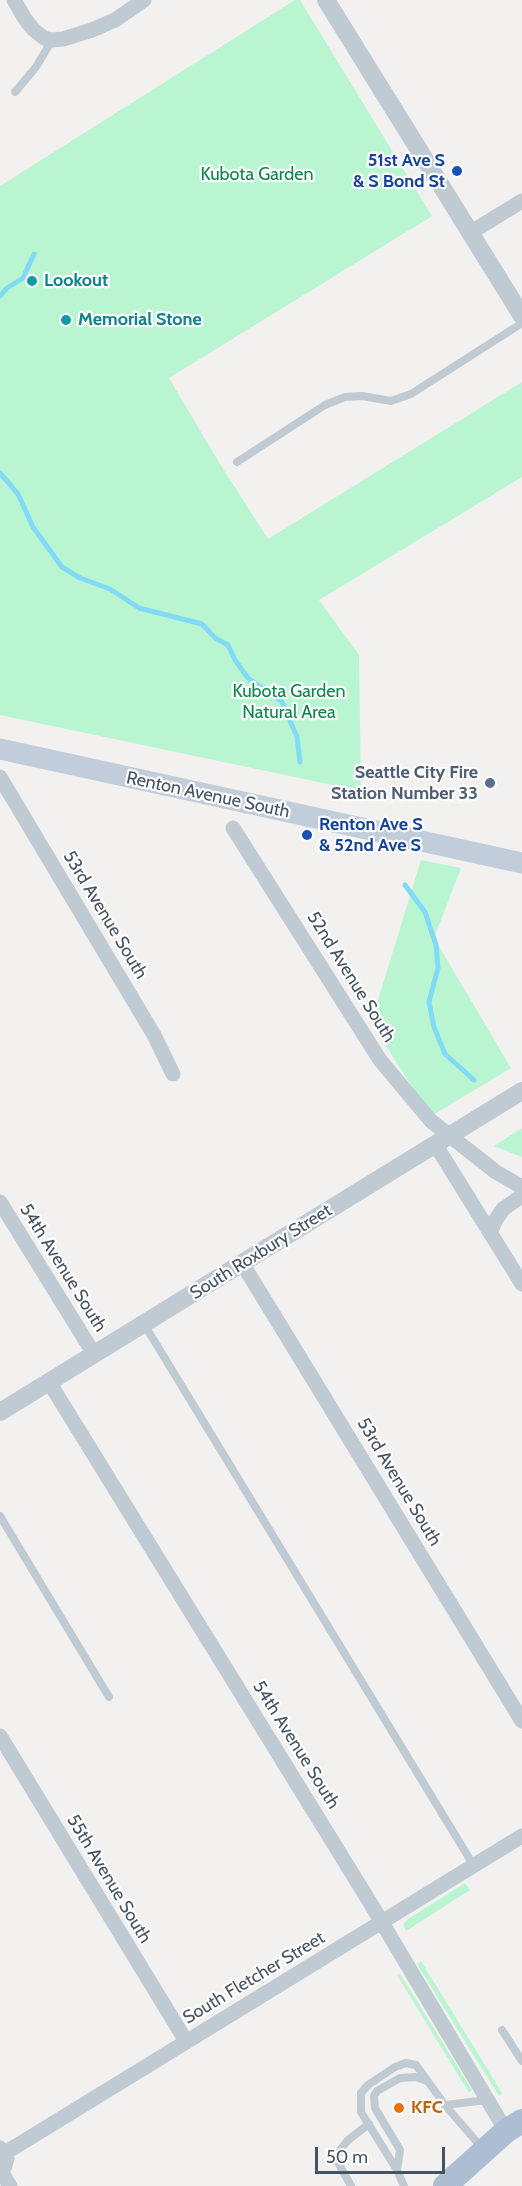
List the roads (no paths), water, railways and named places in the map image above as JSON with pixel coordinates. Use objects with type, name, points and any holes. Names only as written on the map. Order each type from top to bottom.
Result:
[{"type":"main road","name":"Renton Avenue South","points":[[0,749],[522,863]]},
{"type":"main road","points":[[452,2183],[514,2126]]},
{"type":"street","points":[[14,0],[34,30],[44,38],[51,40],[63,39],[92,30],[115,20],[144,0]]},
{"type":"street","points":[[326,0],[522,316]]},
{"type":"street","points":[[470,233],[522,201]]},
{"type":"street","name":"53rd Avenue South","points":[[0,777],[154,1035],[173,1074]]},
{"type":"street","name":"52nd Avenue South","points":[[233,828],[380,1060],[431,1121],[490,1233],[522,1284]]},
{"type":"street","name":"South Roxbury Street","points":[[0,1412],[522,1091]]},
{"type":"street","points":[[442,1140],[522,1186]]},
{"type":"street","points":[[490,1233],[503,1209],[522,1196]]},
{"type":"street","name":"54th Avenue South","points":[[0,1202],[94,1354]]},
{"type":"street","name":"53rd Avenue South","points":[[242,1263],[522,1721]]},
{"type":"street","name":"54th Avenue South","points":[[49,1382],[382,1923],[487,2100],[514,2126]]},
{"type":"street","name":"55th Avenue South","points":[[0,1736],[186,2041]]},
{"type":"street","name":"South Fletcher Street","points":[[3,2151],[522,1836]]},
{"type":"street","points":[[3,2151],[7,2162],[0,2171],[10,2186]]},
{"type":"lane","points":[[15,92],[36,67],[51,40]]},
{"type":"lane","points":[[237,462],[325,405],[345,397],[362,396],[391,401],[411,394],[522,323]]},
{"type":"lane","points":[[144,1323],[474,1866]]},
{"type":"lane","points":[[0,1516],[110,1697]]},
{"type":"lane","points":[[502,2030],[522,2061]]},
{"type":"lane","points":[[404,2186],[397,2170],[361,2112],[361,2093],[368,2085],[395,2067],[406,2063],[416,2066],[445,2105],[485,2151]]},
{"type":"lane","points":[[397,2170],[400,2150],[375,2108],[374,2096],[385,2085],[400,2078],[416,2077],[428,2082]]},
{"type":"lane","points":[[445,2105],[487,2100]]},
{"type":"lane","points":[[351,2186],[335,2157],[348,2140],[369,2124]]},
{"type":"waterway","points":[[0,296],[7,288],[23,278],[34,254]]},
{"type":"waterway","points":[[0,473],[18,494],[33,527],[62,567],[80,578],[110,589],[139,608],[202,624],[215,638],[228,645],[248,678],[282,702],[297,737],[300,762]]},
{"type":"waterway","points":[[405,885],[425,912],[436,945],[438,968],[429,1002],[434,1027],[445,1054],[474,1080]]},
{"type":"place","name":"51st Ave S & S Bond St","points":[[457,171]]},
{"type":"place","name":"Lookout","points":[[32,281]]},
{"type":"place","name":"Memorial Stone","points":[[66,320]]},
{"type":"place","name":"Seattle City Fire Station Number 33","points":[[490,783]]},
{"type":"place","name":"Renton Ave S & 52nd Ave S","points":[[307,835]]},
{"type":"place","name":"KFC","points":[[399,2108]]},
{"type":"park label","name":"Kubota Garden","points":[[257,175]]},
{"type":"park label","name":"Kubota Garden Natural Area","points":[[289,702]]}]
